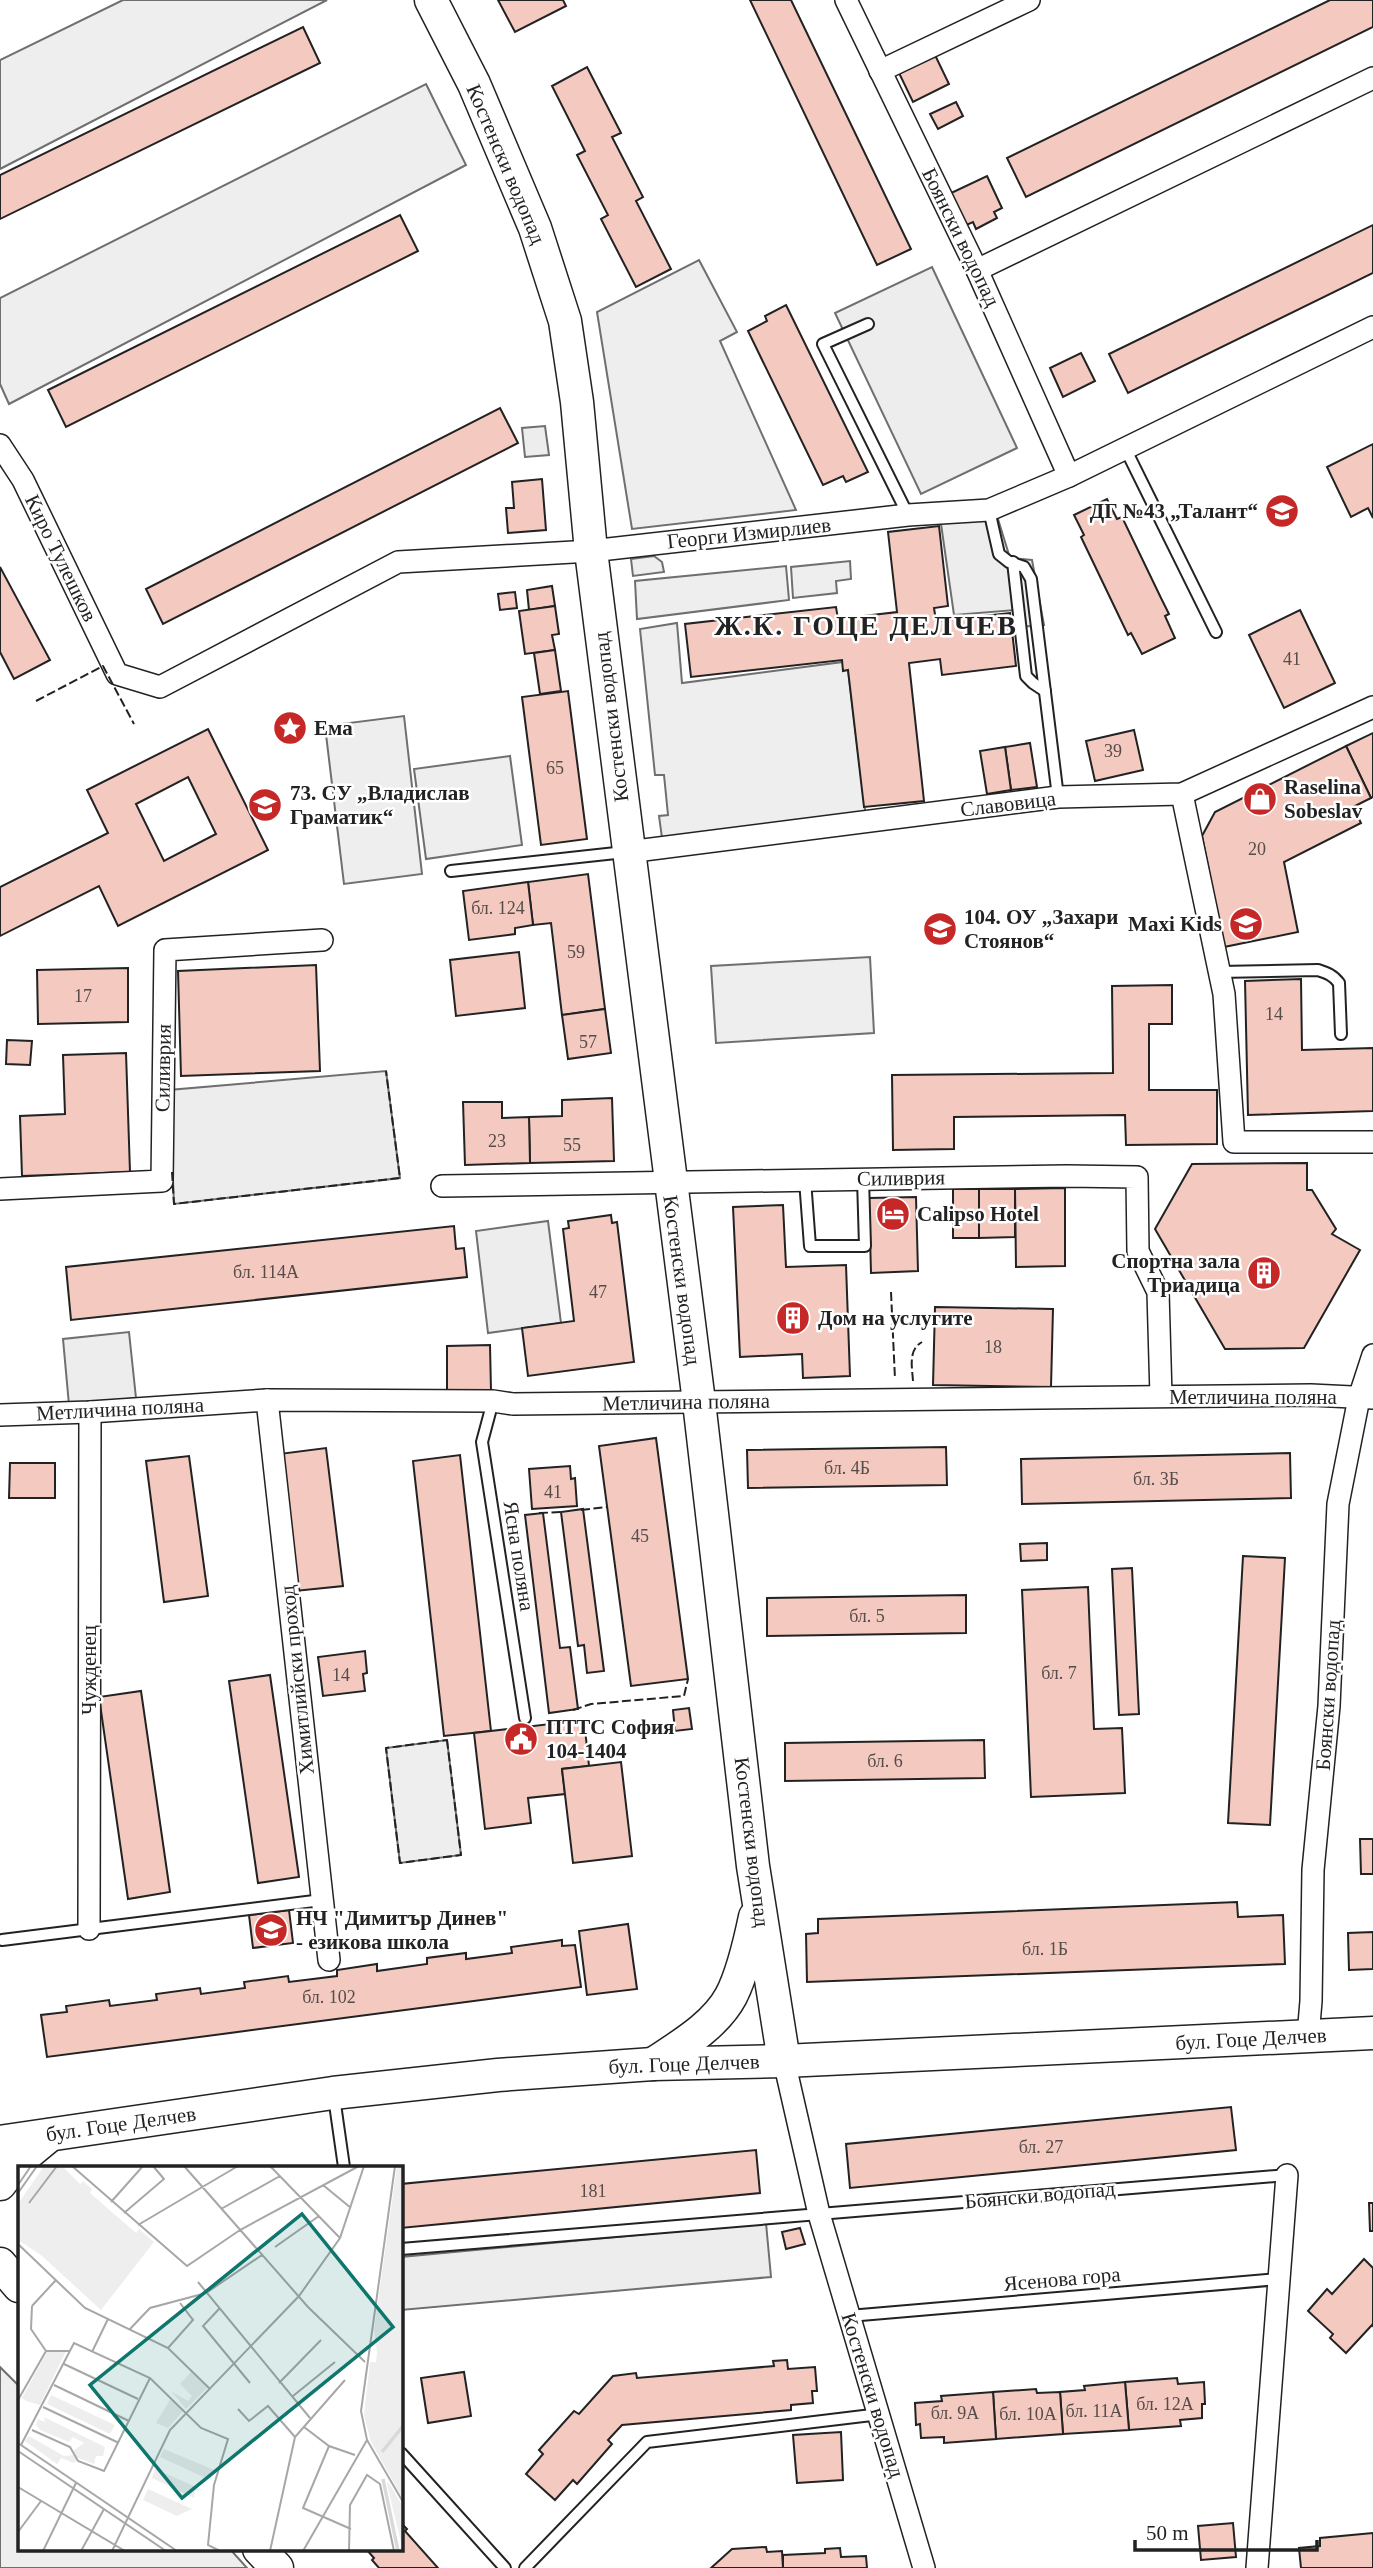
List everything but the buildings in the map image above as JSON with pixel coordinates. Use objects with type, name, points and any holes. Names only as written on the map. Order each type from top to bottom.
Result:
[{"type":"street","name":"Костенски водопад","points":[[431,0],[474,85],[535,228],[565,321],[758,1901],[784,2061],[819,2214],[924,2568]]},
{"type":"street","name":"Боянски водопад","points":[[846,0],[977,270],[1069,476]]},
{"type":"street","points":[[880,71],[1030,0]]},
{"type":"street","points":[[977,270],[1373,78]]},
{"type":"street","name":"Георги Измирлиев","points":[[117,674],[160,687],[398,562],[591,551],[908,515],[989,510],[1069,476],[1373,327]]},
{"type":"street","name":"Киро Тулешков","points":[[0,445],[23,480],[117,674]]},
{"type":"street","name":"Славовица","points":[[628,852],[1058,797],[1182,794],[1373,707]]},
{"type":"street","points":[[1182,794],[1224,994],[1234,1142],[1373,1142]]},
{"type":"street","name":"Силиврия","points":[[0,1189],[162,1181],[165,950],[322,940]]},
{"type":"street","name":"Силиврия","points":[[442,1186],[1137,1177],[1138,1251],[1158,1292],[1161,1396]]},
{"type":"street","name":"Боянски водопад","points":[[1308,2036],[1313,1870],[1329,1706],[1338,1504],[1366,1398],[1373,1355]]},
{"type":"street","name":"Метличина поляна","points":[[0,1415],[267,1400],[493,1401],[513,1404],[1161,1396],[1311,1395],[1366,1398]]},
{"type":"street","name":"Химитлийски проход","points":[[267,1400],[329,1960]]},
{"type":"street","name":"Чужденец","points":[[89,1412],[89,1929]]},
{"type":"street","points":[[653,2064],[708,2024],[732,1995],[751,1936],[758,1901]]},
{"type":"street","name":"бул. Гоце Делчев","points":[[0,2142],[333,2092],[498,2075],[653,2064],[784,2061],[1373,2033]]},
{"type":"street","points":[[0,2184],[16,2163],[51,2134]]},
{"type":"street","name":"Боянски водопад","points":[[1257,2568],[1287,2175]]},
{"type":"street","points":[[0,2264],[18,2285]]},
{"type":"street","points":[[260,2550],[277,2568]]},
{"type":"lane","points":[[868,324],[823,344],[908,515]]},
{"type":"lane","points":[[1125,448],[1216,632]]},
{"type":"lane","points":[[989,510],[999,554],[1024,567],[1031,579],[1058,797]]},
{"type":"lane","points":[[1013,562],[1026,676],[1045,691]]},
{"type":"lane","points":[[451,871],[628,852]]},
{"type":"lane","points":[[1219,972],[1327,972],[1339,983],[1341,1034]]},
{"type":"lane","points":[[805,1180],[810,1246],[865,1246],[863,1179]]},
{"type":"lane","name":"Ясна поляна","points":[[493,1401],[482,1443],[525,1718]]},
{"type":"lane","points":[[2,1940],[322,1899]]},
{"type":"lane","points":[[333,2092],[344,2166]]},
{"type":"lane","name":"Боянски водопад","points":[[402,2249],[1287,2175]]},
{"type":"lane","name":"Ясенова гора","points":[[849,2316],[1279,2279]]},
{"type":"lane","points":[[525,2568],[647,2442],[880,2414]]},
{"type":"lane","points":[[402,2454],[505,2568]]},
{"type":"shaded area","points":[[123,0],[327,0],[0,169],[0,60]]},
{"type":"shaded area","points":[[426,84],[466,165],[9,404],[0,384],[0,298]]},
{"type":"shaded area","points":[[699,260],[737,332],[720,341],[796,510],[632,529],[597,312]]},
{"type":"shaded area","points":[[932,267],[1017,448],[921,494],[835,313]]},
{"type":"shaded area","points":[[545,426],[549,455],[525,457],[522,428]]},
{"type":"shaded area","points":[[940,517],[998,519],[1010,558],[1032,560],[1044,625],[1018,627],[1015,610],[954,615]]},
{"type":"shaded area","points":[[654,556],[662,562],[664,572],[633,576],[631,559]]},
{"type":"shaded area","points":[[850,561],[851,579],[836,581],[837,593],[793,598],[791,567]]},
{"type":"shaded area","points":[[786,566],[789,600],[637,619],[635,581]]},
{"type":"shaded area","points":[[677,623],[682,683],[843,662],[843,670],[848,670],[866,818],[662,838],[659,816],[668,815],[664,775],[655,775],[640,629]]},
{"type":"shaded area","points":[[404,716],[422,874],[344,884],[325,726]]},
{"type":"shaded area","points":[[510,756],[522,845],[426,859],[414,769]]},
{"type":"shaded area","points":[[870,957],[874,1033],[716,1043],[711,966]]},
{"type":"shaded area","points":[[386,1071],[400,1178],[174,1204],[169,1090]]},
{"type":"shaded area","points":[[548,1221],[561,1323],[488,1333],[476,1231]]},
{"type":"shaded area","points":[[129,1332],[136,1398],[69,1405],[63,1339]]},
{"type":"shaded area","points":[[447,1740],[461,1855],[400,1863],[386,1748]]},
{"type":"shaded area","points":[[766,2223],[771,2277],[402,2310],[402,2257]]},
{"type":"shaded area","points":[[0,2367],[18,2385],[18,2550],[231,2550],[247,2568],[0,2568]]},
{"type":"fence","points":[[36,701],[103,666],[134,724]]},
{"type":"fence","points":[[172,1172],[174,1204],[400,1178],[386,1071]]},
{"type":"fence","points":[[891,1292],[895,1379]]},
{"type":"fence","points":[[913,1381],[913,1354],[922,1342]]},
{"type":"fence","points":[[581,1510],[607,1507]]},
{"type":"fence","points":[[539,1513],[563,1512]]},
{"type":"fence","points":[[573,1710],[591,1704],[684,1696],[688,1679]]},
{"type":"fence","points":[[447,1740],[461,1855],[400,1863],[386,1748],[447,1740]]},
{"type":"place","name":"ДГ №43 „Талант“","points":[[1282,511]]},
{"type":"place","name":"Ема","points":[[290,728]]},
{"type":"place","name":"Raselina Sobeslav","points":[[1260,799]]},
{"type":"place","name":"73. СУ „Владислав Граматик“","points":[[265,805]]},
{"type":"place","name":"Maxi Kids","points":[[1246,924]]},
{"type":"place","name":"104. ОУ „Захари Стоянов“","points":[[940,929]]},
{"type":"place","name":"Calipso Hotel","points":[[893,1214]]},
{"type":"place","name":"Спортна зала Триадица","points":[[1264,1273]]},
{"type":"place","name":"Дом на услугите","points":[[793,1318]]},
{"type":"place","name":"ПТТС София 104-1404","points":[[521,1739]]},
{"type":"place","name":"НЧ \"Димитър Динев\" - езикова школа","points":[[271,1930]]},
{"type":"district","name":"Ж.К. ГОЦЕ ДЕЛЧЕВ","points":[[866,625]]}]
